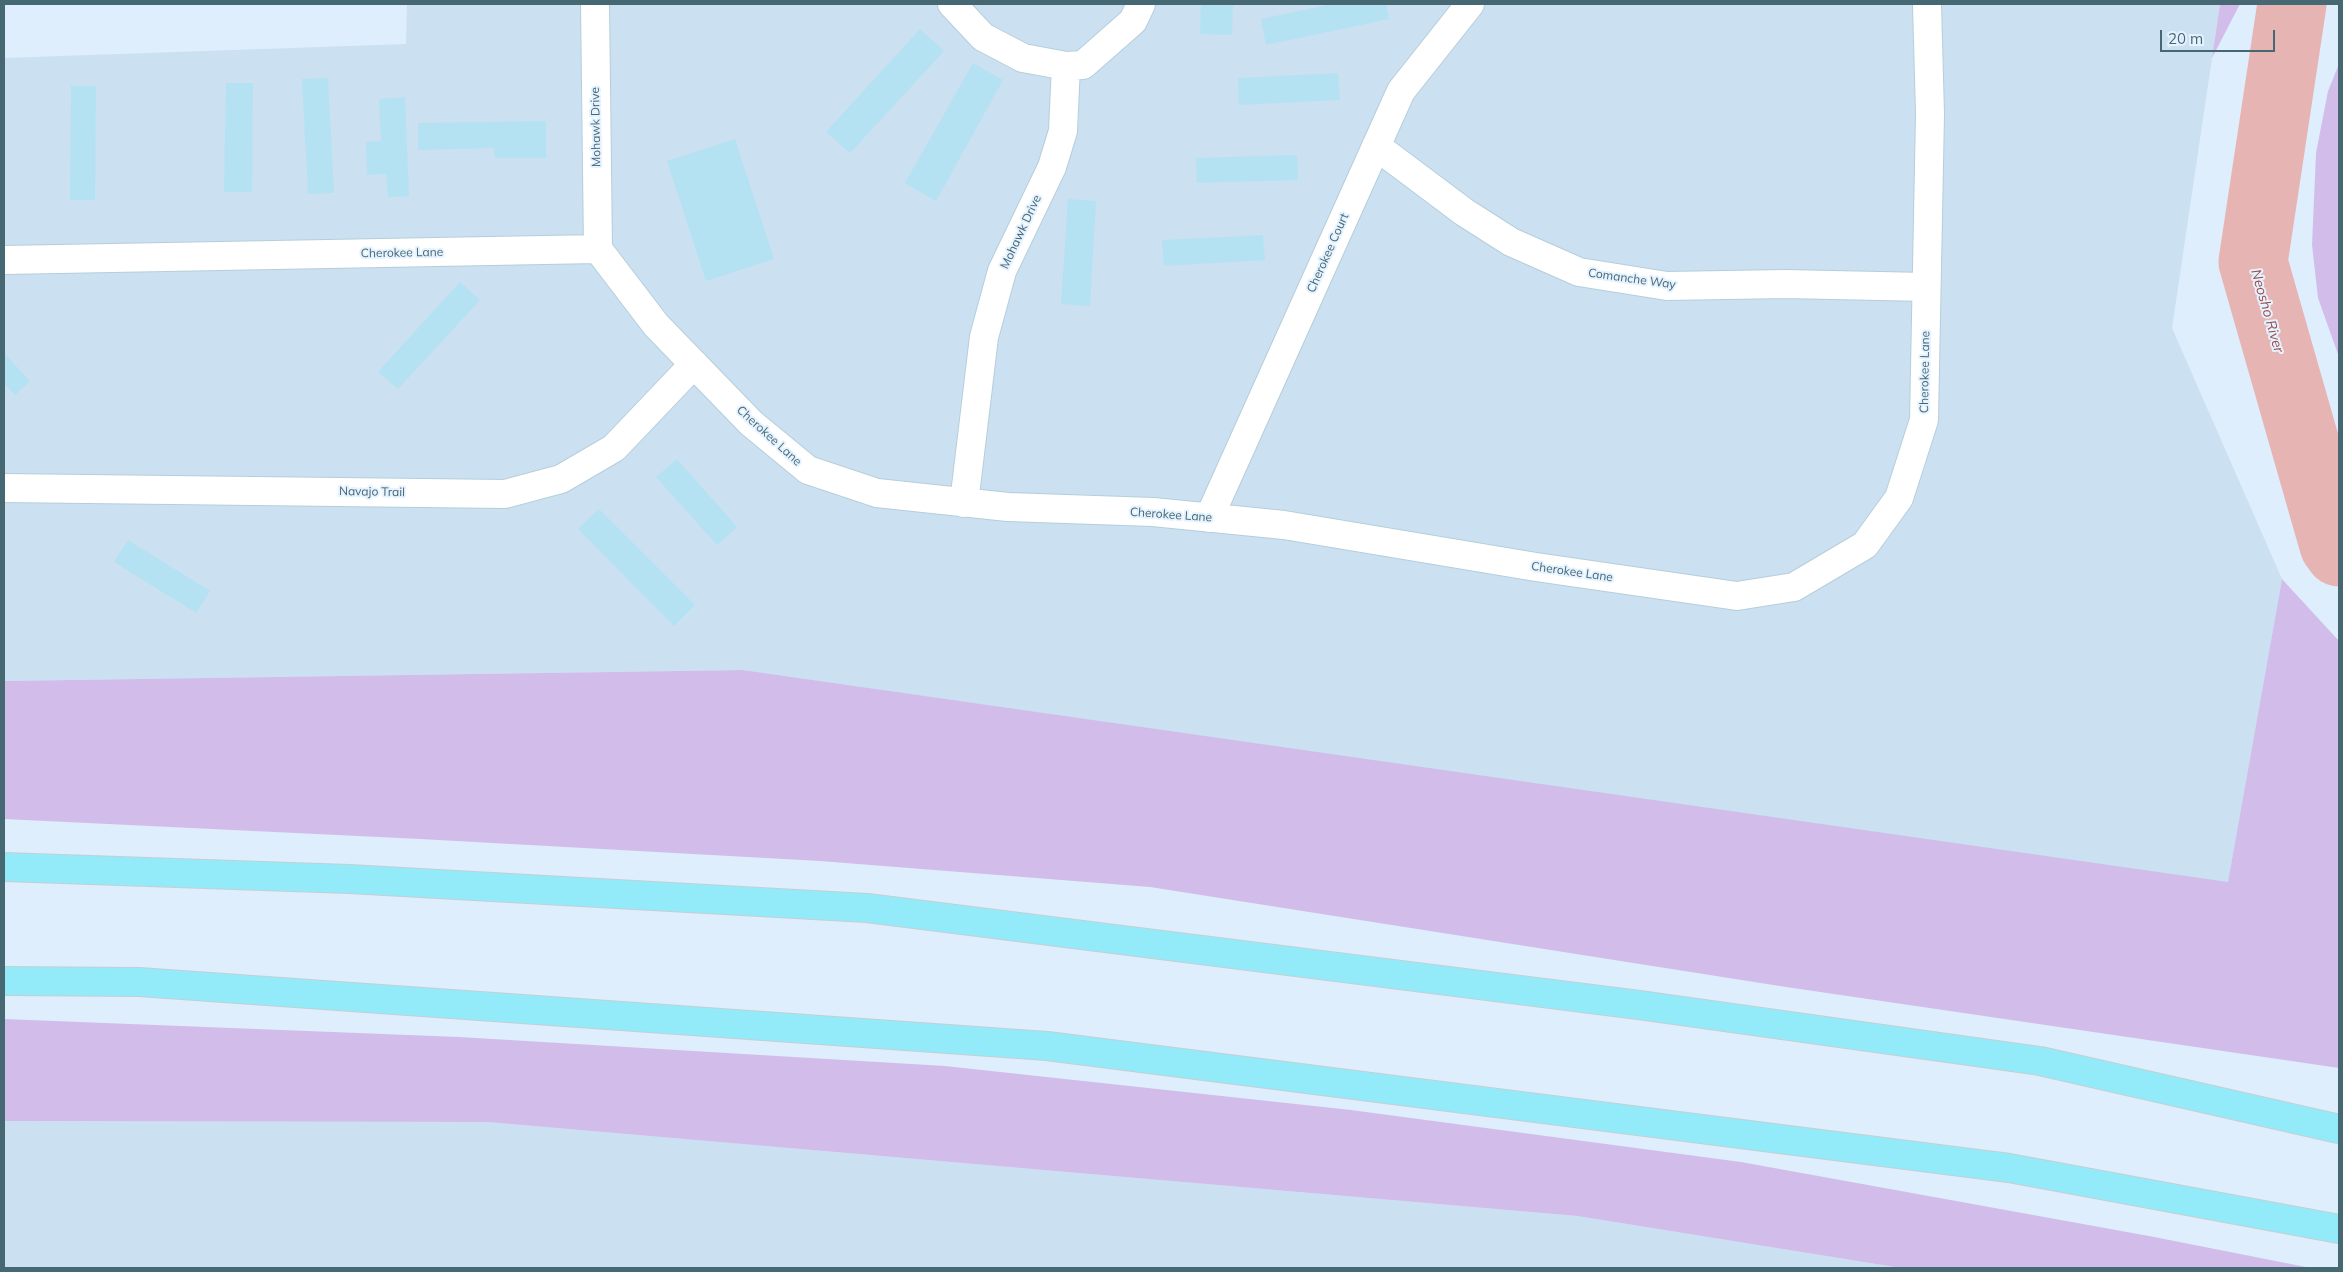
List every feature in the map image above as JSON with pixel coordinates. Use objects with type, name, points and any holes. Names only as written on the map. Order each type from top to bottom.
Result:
[{"type":"highway","points":[[4,867],[349,879],[867,908],[1639,1005],[2040,1061],[2339,1128]]},
{"type":"highway","points":[[4,980],[139,982],[1047,1046],[2009,1168],[2339,1229]]},
{"type":"street","name":"Mohawk Drive","points":[[595,4],[598,250]]},
{"type":"street","points":[[952,4],[983,37],[1023,58],[1066,66],[1083,65],[1133,21],[1141,4]]},
{"type":"street","name":"Cherokee Court","points":[[1209,518],[1401,91],[1470,4]]},
{"type":"street","name":"Cherokee Lane","points":[[4,260],[598,250],[656,325],[751,423],[808,470],[877,494],[1008,507],[1153,512],[1284,525],[1536,567],[1737,596],[1794,587],[1865,545],[1899,498],[1924,420],[1930,114],[1927,4]]},
{"type":"street","name":"Mohawk Drive","points":[[964,503],[984,337],[1002,271],[1052,167],[1063,131],[1066,66]]},
{"type":"street","name":"Comanche Way","points":[[1376,146],[1464,212],[1511,242],[1579,272],[1667,286],[1785,284],[1926,287]]},
{"type":"street","name":"Navajo Trail","points":[[4,488],[504,494],[561,479],[614,448],[694,364]]},
{"type":"shaded area","points":[[407,4],[2220,4],[2172,328],[2282,579],[2228,883],[743,670],[4,681],[4,58],[406,44]]},
{"type":"shaded area","points":[[2220,4],[2240,4],[2212,58]]},
{"type":"shaded area","points":[[2339,64],[2339,357],[2318,298],[2312,245],[2316,153],[2328,91]]},
{"type":"shaded area","points":[[2282,579],[2339,641],[2339,1068],[1786,987],[1150,887],[820,861],[4,819],[4,681],[743,670],[2228,882]]},
{"type":"shaded area","points":[[4,1019],[459,1037],[945,1066],[1351,1110],[1741,1162],[2149,1236],[2311,1268],[1901,1268],[1577,1216],[487,1122],[4,1121]]},
{"type":"shaded area","points":[[4,1121],[487,1122],[1577,1216],[1901,1268],[4,1268]]},
{"type":"building","points":[[1201,4],[1233,4],[1232,35],[1200,34]]},
{"type":"building","points":[[1332,4],[1386,4],[1389,19],[1266,45],[1261,19]]},
{"type":"building","points":[[920,29],[944,51],[850,153],[826,132]]},
{"type":"building","points":[[973,63],[1003,80],[936,201],[905,183]]},
{"type":"building","points":[[1338,73],[1340,100],[1239,105],[1238,78]]},
{"type":"building","points":[[328,78],[334,193],[308,194],[302,79]]},
{"type":"building","points":[[226,83],[253,83],[252,192],[224,192]]},
{"type":"building","points":[[71,86],[96,86],[95,200],[70,200]]},
{"type":"building","points":[[405,97],[409,196],[388,197],[386,174],[367,175],[366,142],[381,141],[379,99]]},
{"type":"building","points":[[546,121],[546,158],[495,158],[494,148],[418,150],[418,123]]},
{"type":"building","points":[[735,139],[774,259],[706,281],[667,161]]},
{"type":"building","points":[[1297,155],[1298,180],[1197,183],[1196,158]]},
{"type":"building","points":[[1068,199],[1096,201],[1090,306],[1061,304]]},
{"type":"building","points":[[1263,235],[1265,260],[1164,266],[1162,240]]},
{"type":"building","points":[[460,282],[480,300],[398,389],[378,372]]},
{"type":"building","points":[[4,353],[30,381],[15,395],[4,383]]},
{"type":"building","points":[[677,459],[737,527],[717,545],[656,477]]},
{"type":"building","points":[[599,509],[695,605],[674,626],[578,529]]},
{"type":"building","points":[[128,540],[210,591],[196,613],[114,562]]},
{"type":"waterway","name":"Neosho River","points":[[2292,4],[2253,262],[2334,545],[2339,552]]}]
